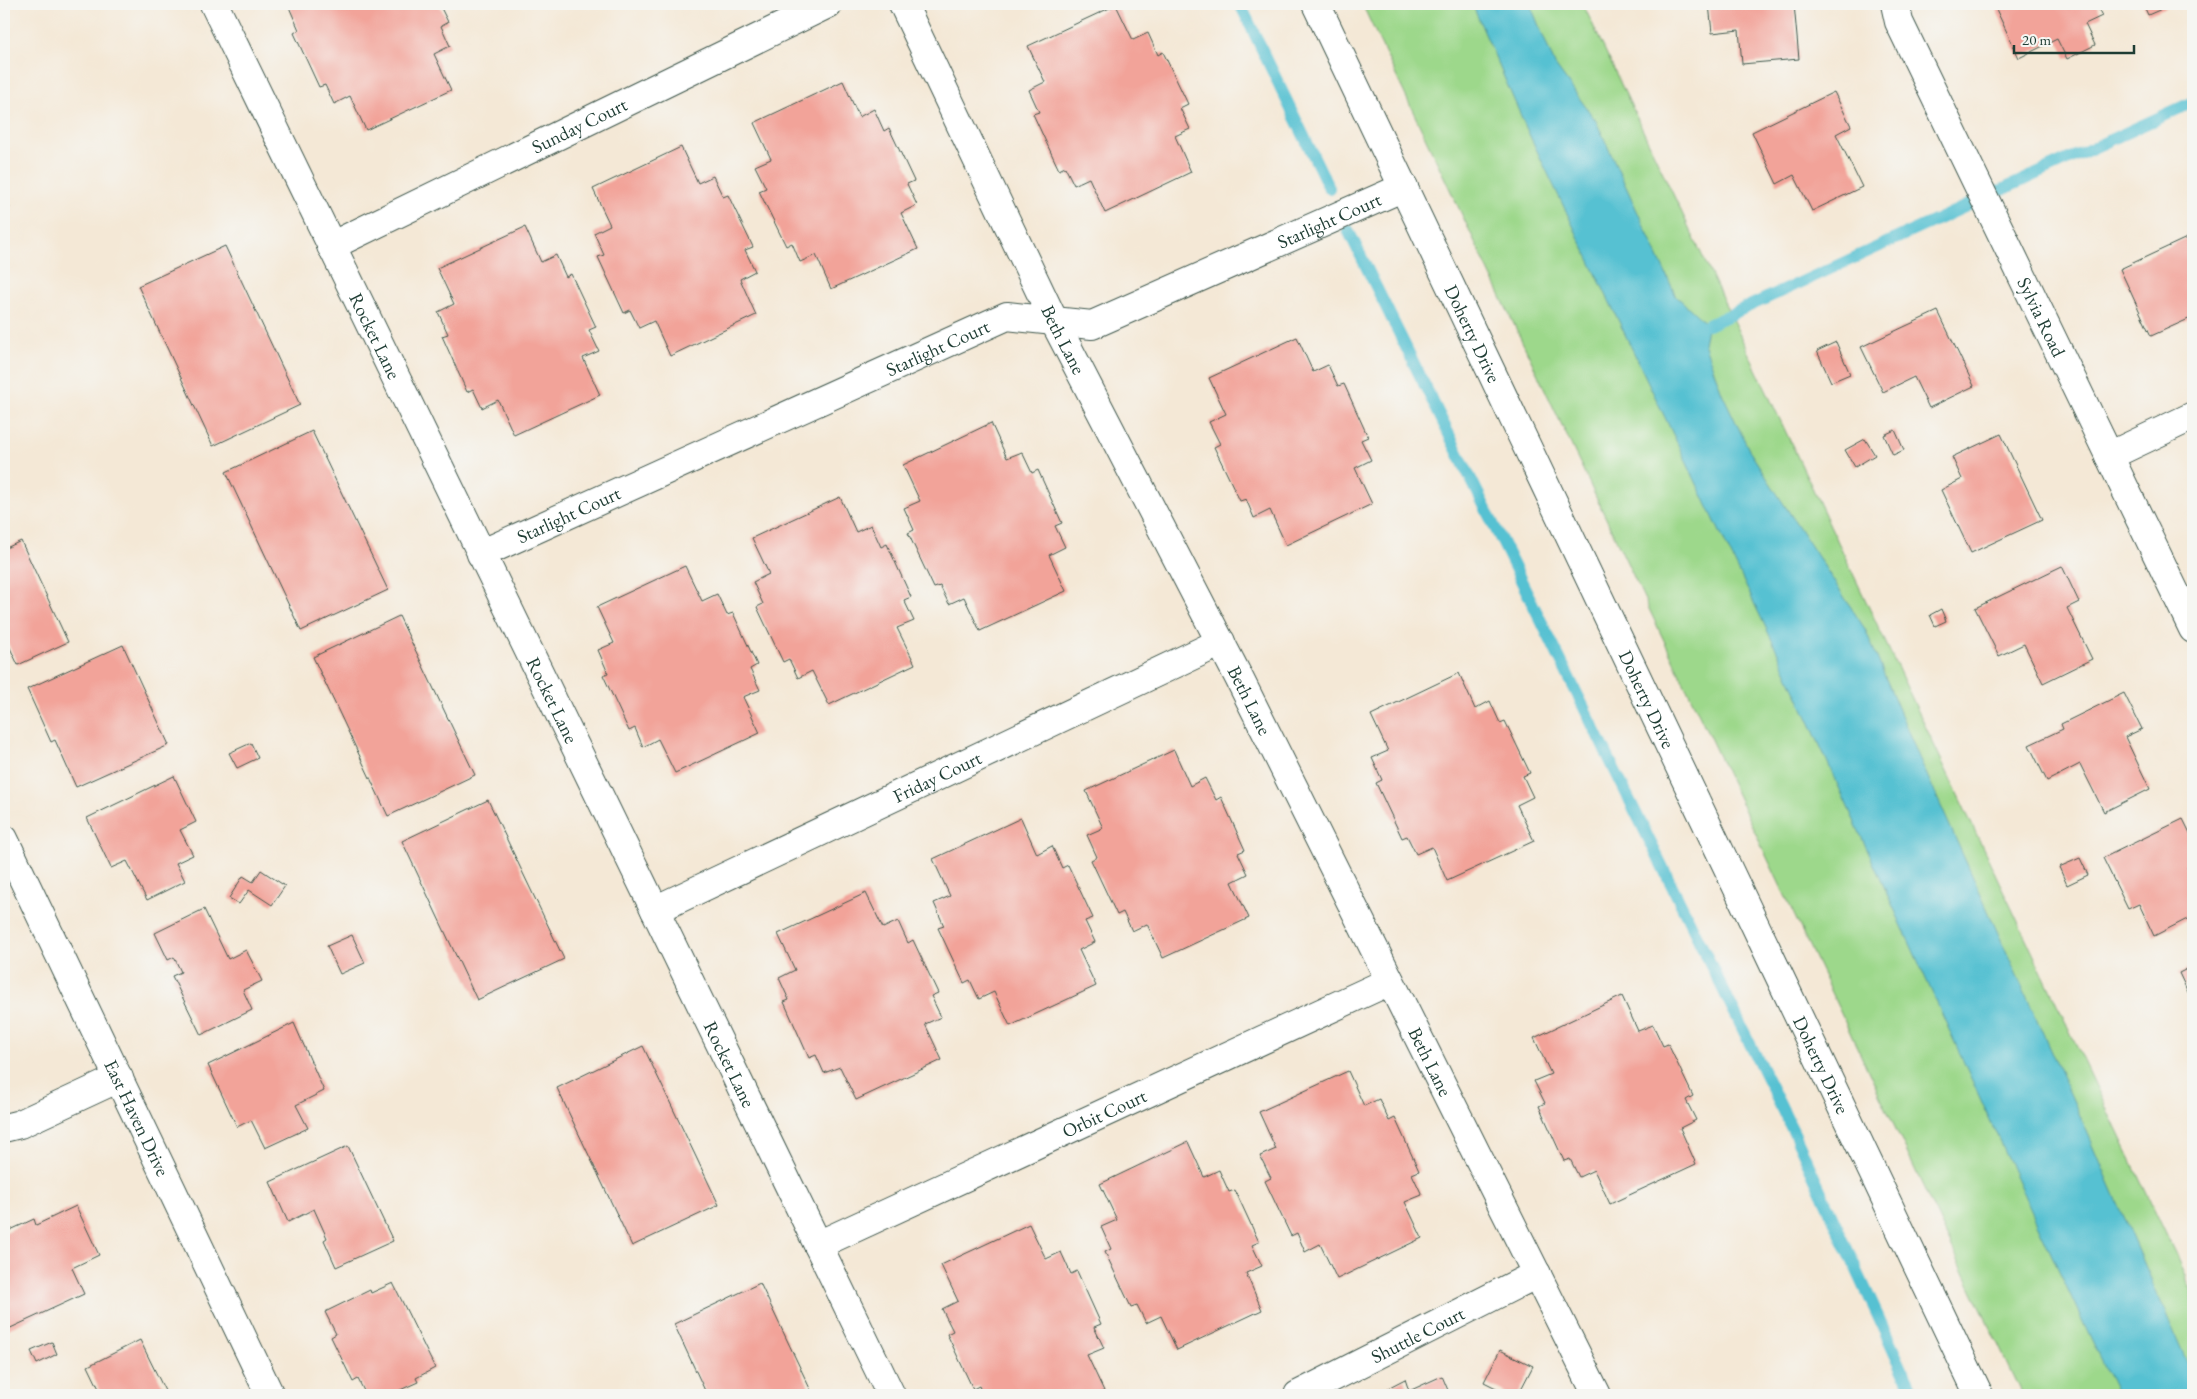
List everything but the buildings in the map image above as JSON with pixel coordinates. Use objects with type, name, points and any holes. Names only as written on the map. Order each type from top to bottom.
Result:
[{"type":"street","name":"Rocket Lane","points":[[214,4],[891,1395]]},
{"type":"street","name":"Sunday Court","points":[[331,246],[828,4]]},
{"type":"street","name":"Beth Lane","points":[[903,4],[1054,321],[1221,642],[1597,1395]]},
{"type":"street","name":"Doherty Drive","points":[[1316,4],[1979,1395]]},
{"type":"street","name":"Sylvia Road","points":[[1895,4],[1899,22],[2193,629]]},
{"type":"street","name":"Starlight Court","points":[[481,554],[1007,316],[1092,325],[1404,187]]},
{"type":"street","points":[[2109,456],[2193,416]]},
{"type":"street","name":"Friday Court","points":[[655,910],[1221,642]]},
{"type":"street","name":"East Haven Drive","points":[[4,840],[270,1395]]},
{"type":"street","name":"Orbit Court","points":[[818,1245],[1390,981]]},
{"type":"street","points":[[4,1128],[20,1124],[119,1078]]},
{"type":"street","name":"Shuttle Court","points":[[1298,1395],[1537,1274]]},
{"type":"green space","points":[[1362,4],[1583,4],[2193,1291],[2193,1395],[2022,1395]]},
{"type":"water","points":[[1472,4],[1530,4],[1555,65],[1596,121],[1676,296],[1708,325],[1704,343],[1722,393],[1750,452],[1865,629],[1918,755],[2086,1129],[2193,1376],[2193,1395],[2117,1395],[2034,1217],[1778,653],[1528,132]]},
{"type":"waterway","points":[[1240,4],[1329,188]]},
{"type":"waterway","points":[[1708,325],[2193,102]]},
{"type":"waterway","points":[[1348,230],[1795,1135],[1914,1395]]}]
